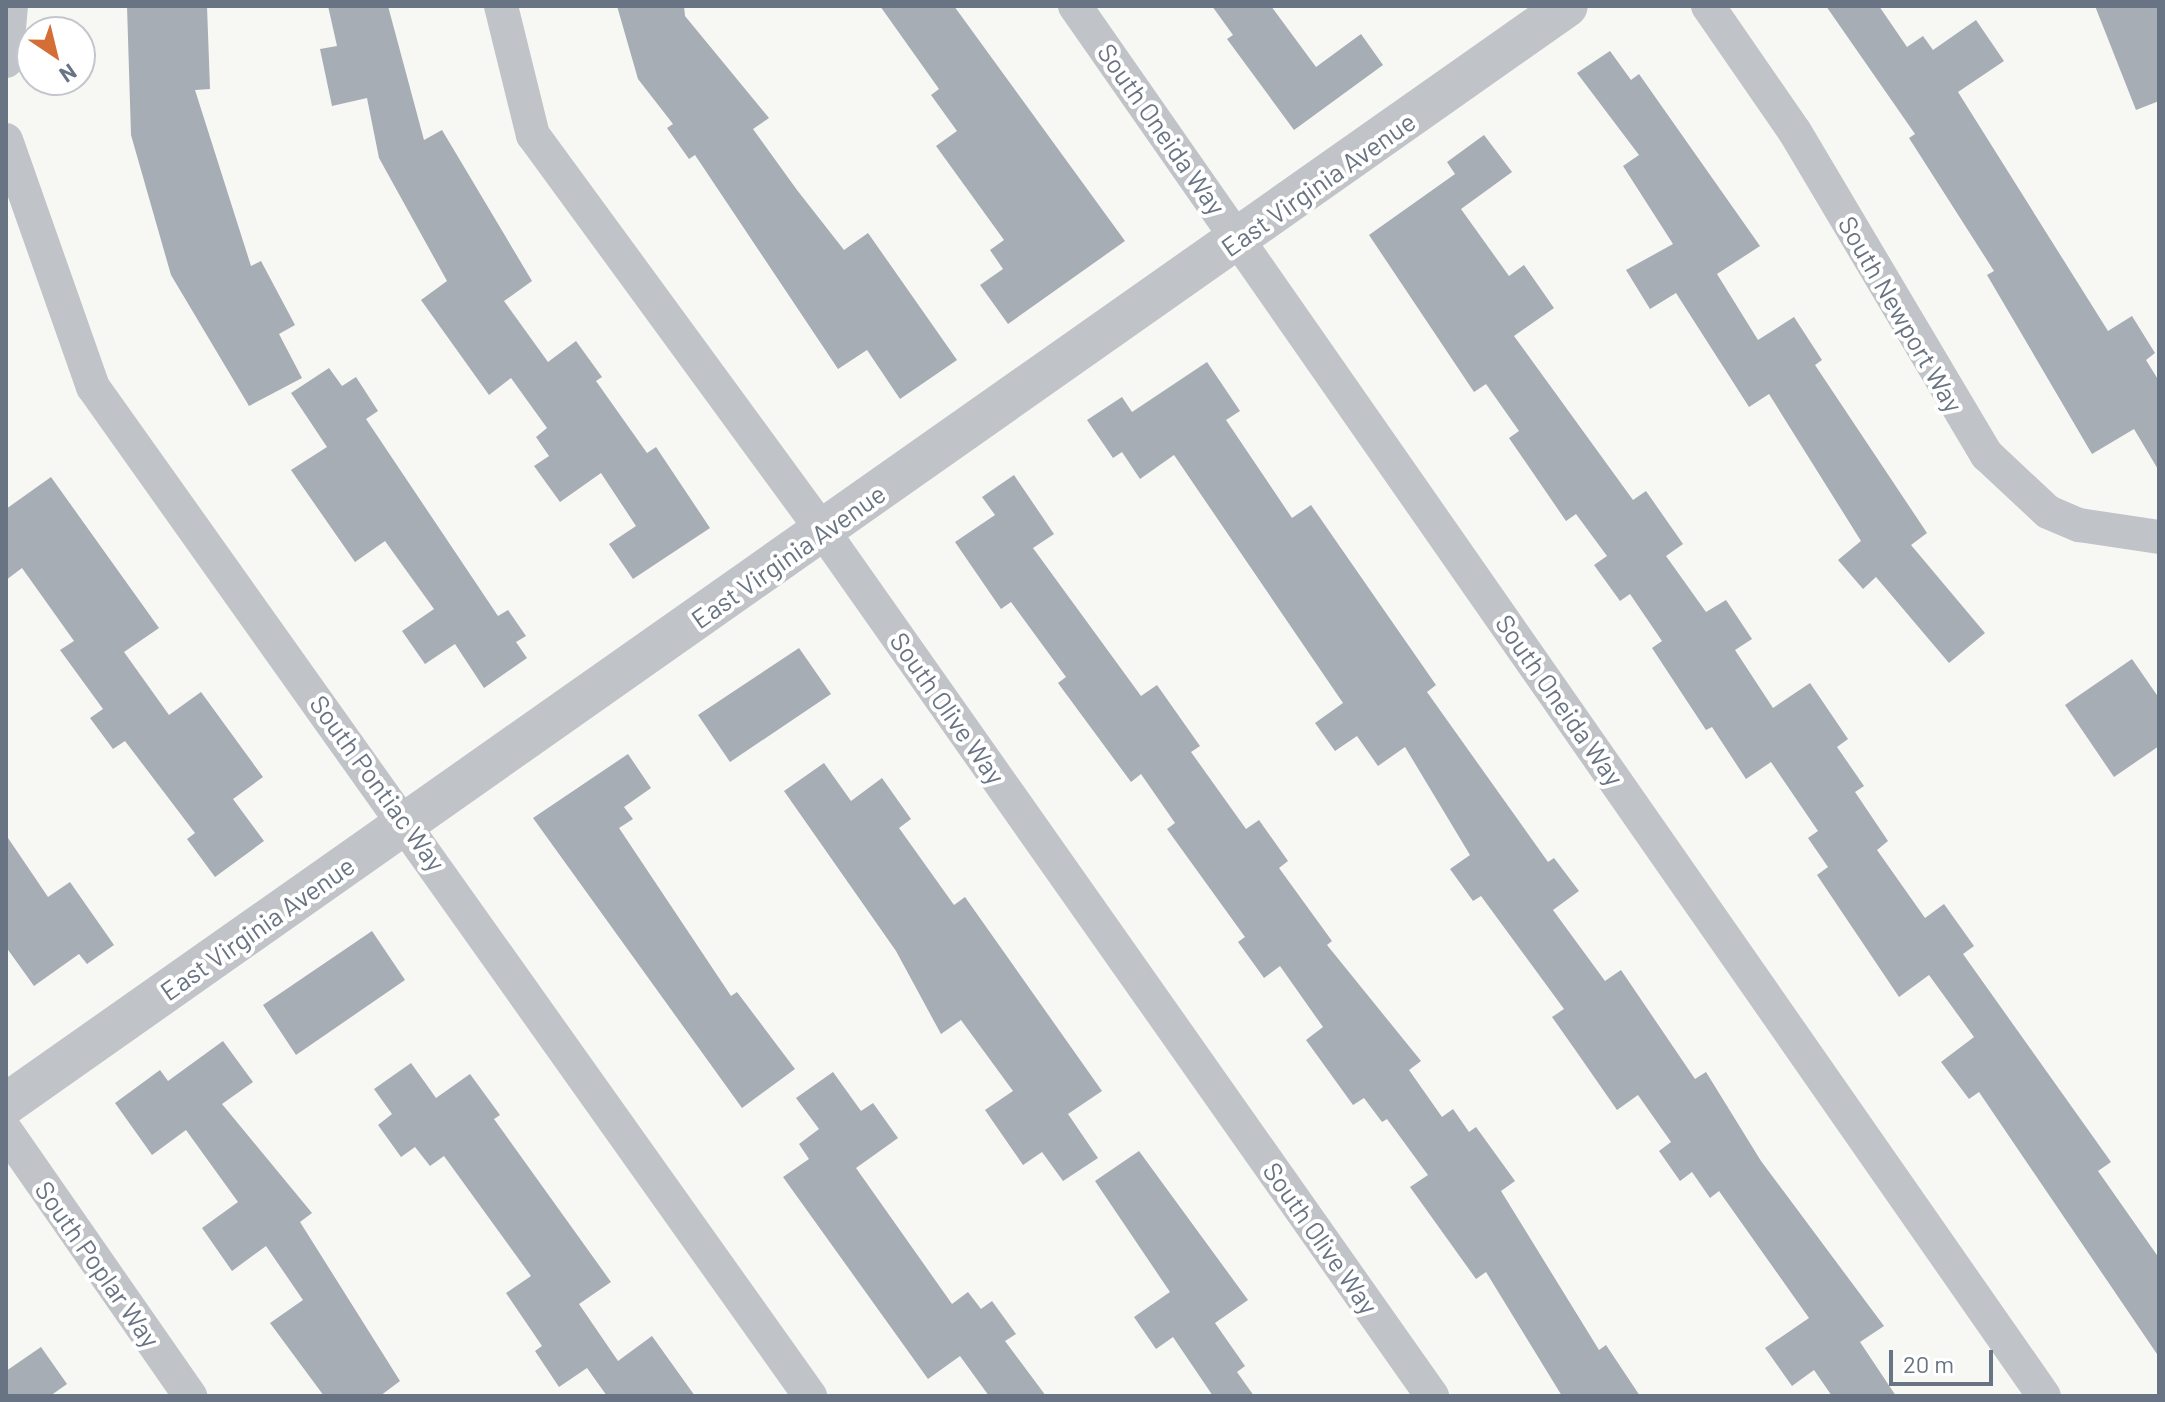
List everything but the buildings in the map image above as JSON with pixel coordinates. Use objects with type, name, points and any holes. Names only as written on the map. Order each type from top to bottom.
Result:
[{"type":"street","points":[[6,61],[11,6]]},
{"type":"street","name":"South Olive Way","points":[[501,6],[533,135],[823,531],[1432,1396]]},
{"type":"street","name":"South Oneida Way","points":[[1075,6],[2044,1396]]},
{"type":"street","name":"East Virginia Avenue","points":[[6,1104],[1240,240],[1567,6]]},
{"type":"street","name":"South Newport Way","points":[[1708,6],[1795,132],[1987,455],[2048,512],[2079,525],[2159,537]]},
{"type":"street","name":"South Pontiac Way","points":[[6,140],[93,387],[408,824],[810,1396]]},
{"type":"street","name":"South Poplar Way","points":[[6,1131],[190,1396]]}]
